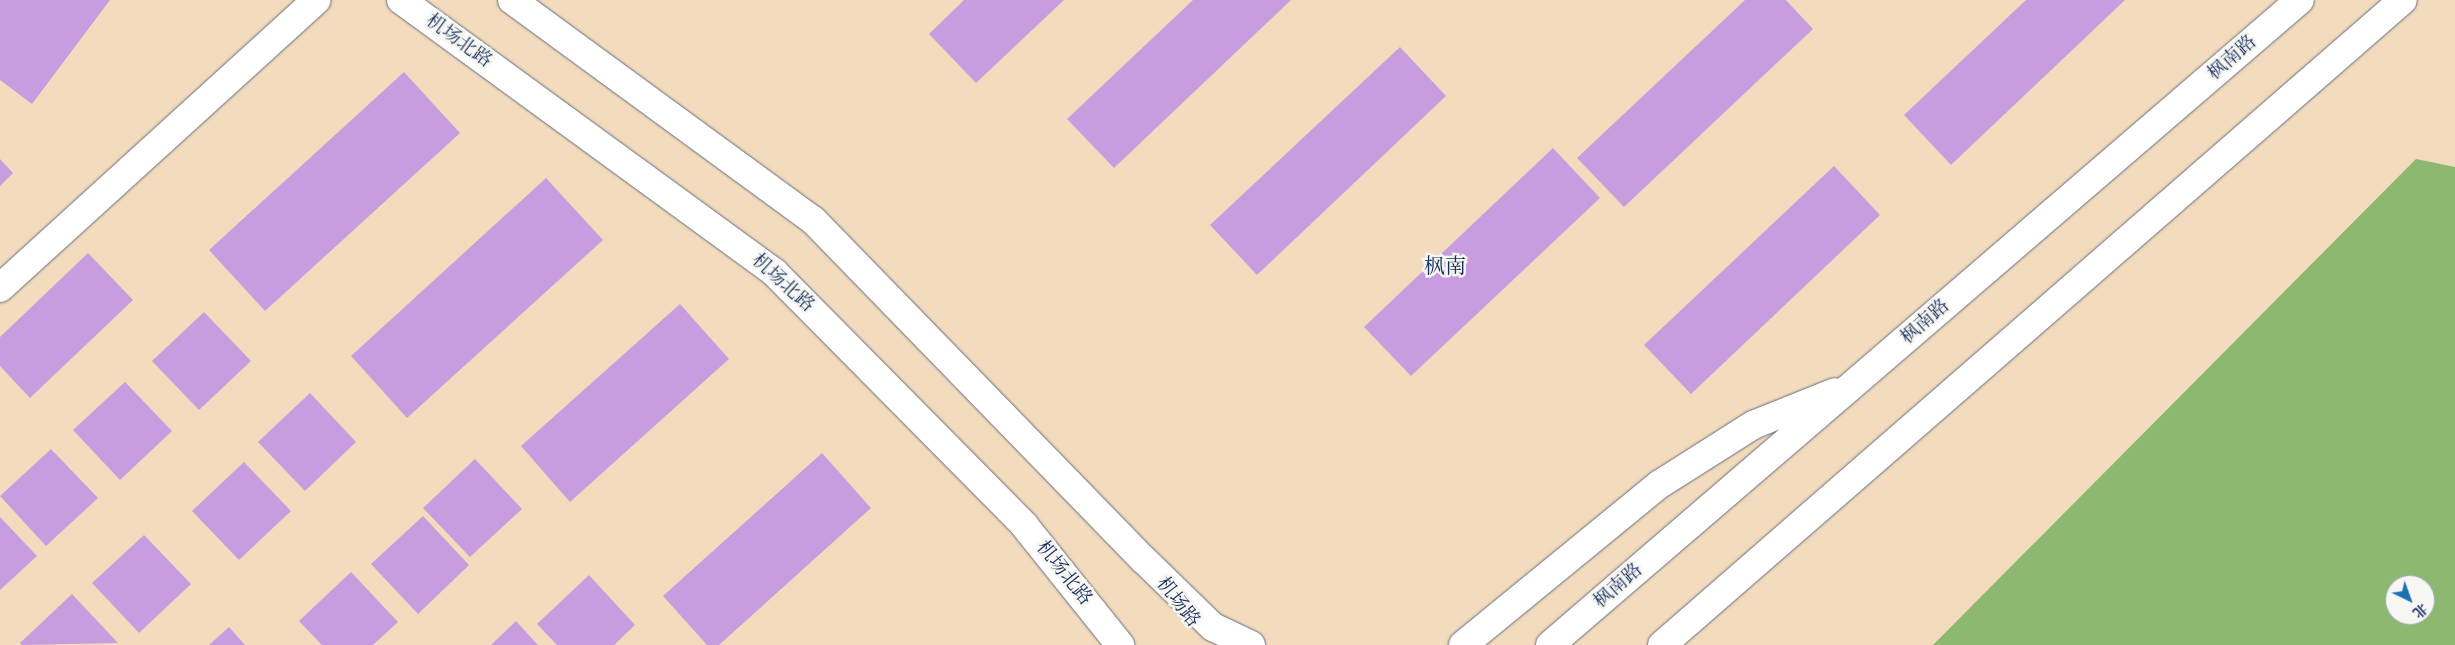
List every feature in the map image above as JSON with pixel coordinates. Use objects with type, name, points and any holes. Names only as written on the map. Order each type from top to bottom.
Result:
[{"type":"main road","points":[[0,288],[317,0]]},
{"type":"main road","name":"机场北路","points":[[401,0],[774,272],[1024,525],[1113,640]]},
{"type":"main road","points":[[512,0],[813,220],[1144,560],[1213,627],[1251,645]]},
{"type":"main road","name":"枫南路","points":[[1550,645],[2300,0]]},
{"type":"main road","points":[[1662,645],[2403,0]]},
{"type":"main road","points":[[1463,645],[1660,484],[1753,425],[1855,384]]},
{"type":"main road","name":"机场路","points":[[1144,560],[1210,645]]},
{"type":"green space","points":[[2416,159],[2455,167],[2455,645],[1933,645]]},
{"type":"building","points":[[0,0],[110,0],[32,104],[0,80]]},
{"type":"building","points":[[964,0],[1064,0],[976,83],[929,34]]},
{"type":"building","points":[[1193,0],[1291,0],[1114,168],[1067,119]]},
{"type":"building","points":[[1745,0],[1786,0],[1813,29],[1624,207],[1577,158]]},
{"type":"building","points":[[2026,0],[2125,0],[1951,165],[1904,115]]},
{"type":"building","points":[[1400,47],[1446,96],[1257,275],[1210,225]]},
{"type":"building","points":[[404,72],[460,133],[265,311],[209,250]]},
{"type":"building","points":[[1553,148],[1600,198],[1411,376],[1364,327]]},
{"type":"building","points":[[0,159],[13,173],[0,186]]},
{"type":"building","points":[[1834,166],[1880,215],[1691,394],[1644,345]]},
{"type":"building","points":[[546,178],[603,240],[407,418],[351,356]]},
{"type":"building","points":[[88,253],[133,300],[30,398],[0,366],[0,337]]},
{"type":"building","points":[[680,304],[729,359],[570,502],[521,446]]},
{"type":"building","points":[[204,312],[251,361],[199,410],[152,361]]},
{"type":"building","points":[[125,382],[172,431],[120,480],[73,430]]},
{"type":"building","points":[[310,393],[356,442],[305,491],[258,442]]},
{"type":"building","points":[[51,449],[98,498],[46,546],[0,496]]},
{"type":"building","points":[[822,453],[871,508],[719,645],[707,645],[663,596]]},
{"type":"building","points":[[475,459],[522,509],[470,557],[423,508]]},
{"type":"building","points":[[244,462],[291,511],[239,560],[192,511]]},
{"type":"building","points":[[423,516],[469,565],[418,614],[371,564]]},
{"type":"building","points":[[0,517],[37,556],[0,590]]},
{"type":"building","points":[[144,535],[191,584],[139,633],[92,583]]},
{"type":"building","points":[[351,572],[398,622],[373,645],[322,645],[299,621]]},
{"type":"building","points":[[589,575],[635,625],[614,645],[557,645],[537,624]]},
{"type":"building","points":[[72,594],[118,643],[22,645],[20,643]]},
{"type":"building","points":[[516,621],[538,645],[491,645]]},
{"type":"building","points":[[229,627],[245,645],[209,645]]},
{"type":"district","name":"枫南","points":[[1445,268]]}]
